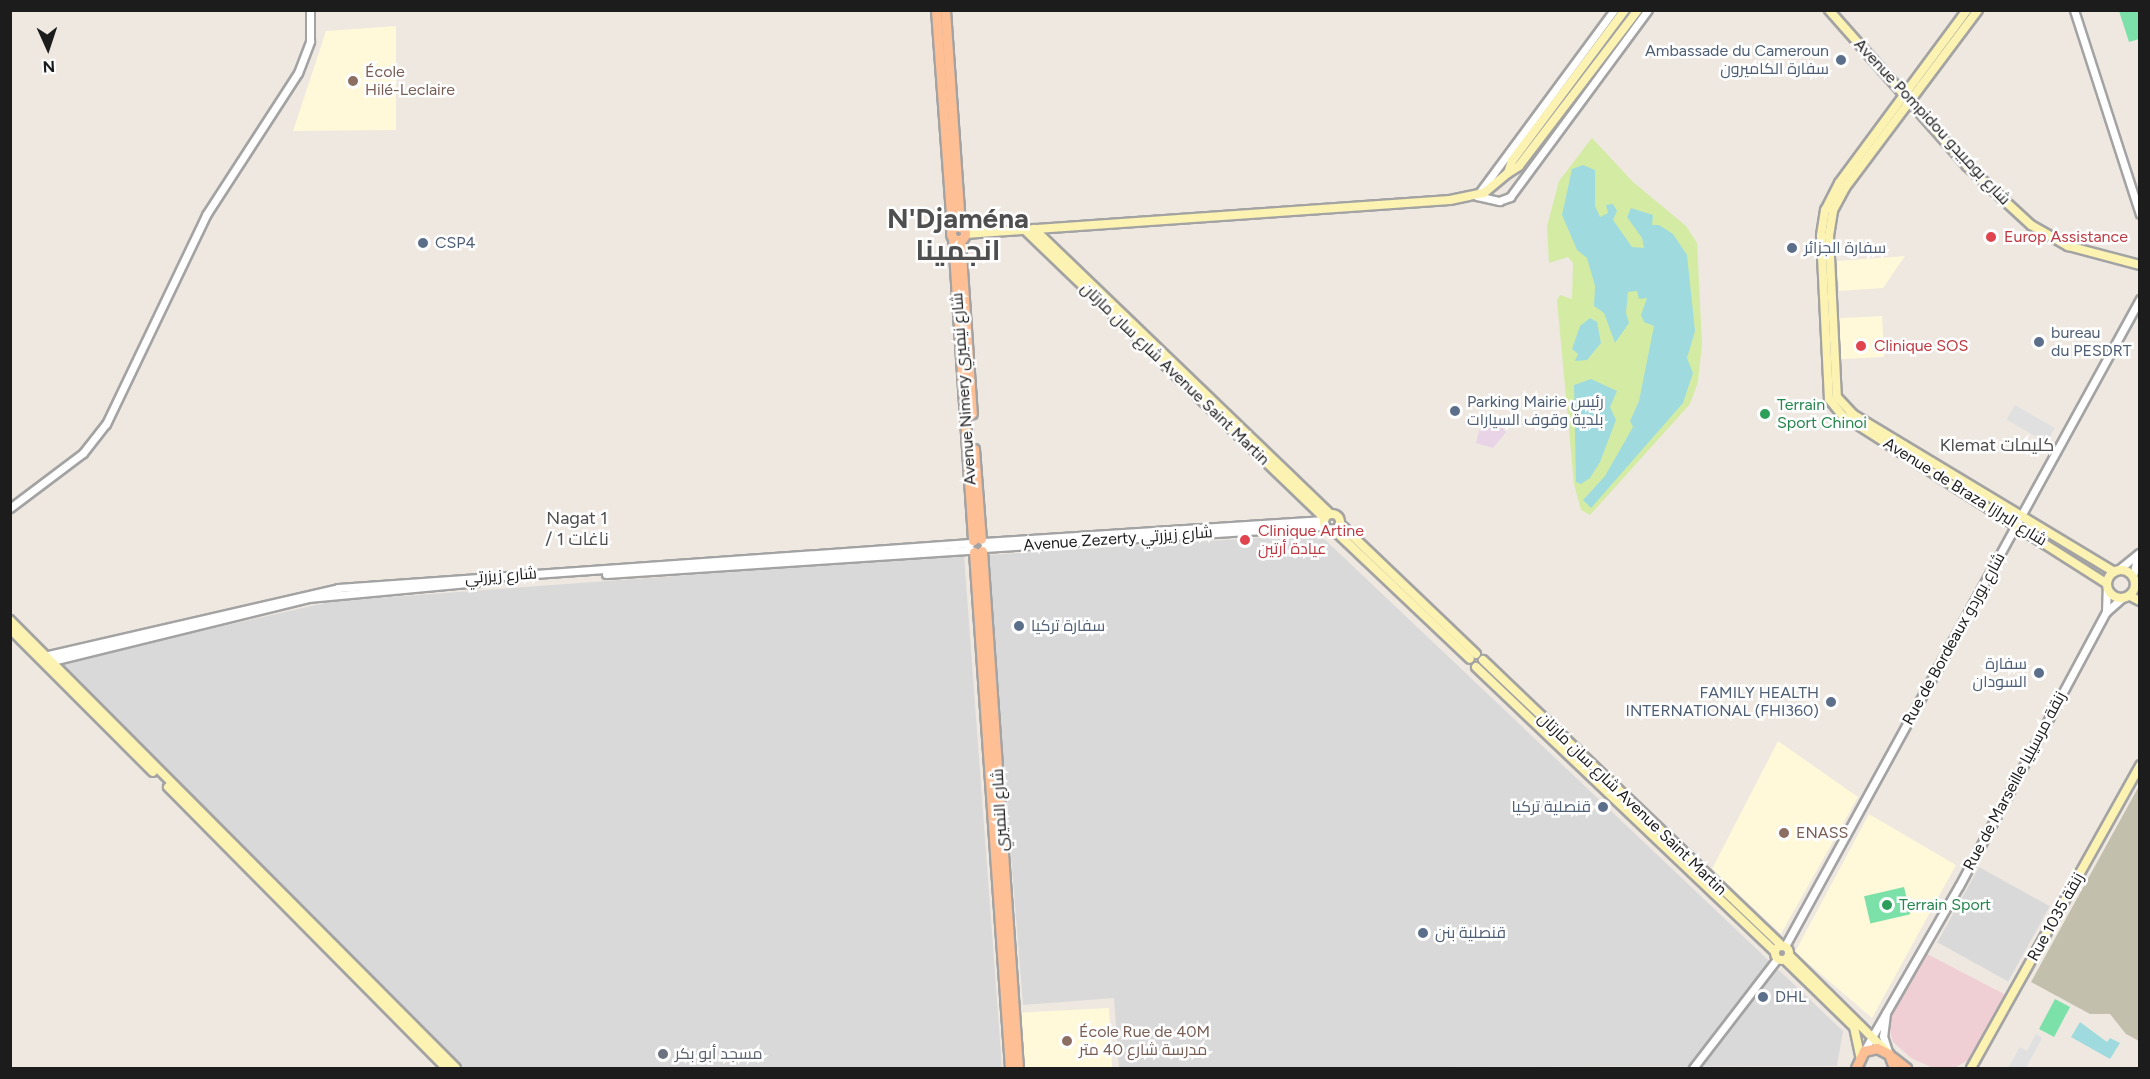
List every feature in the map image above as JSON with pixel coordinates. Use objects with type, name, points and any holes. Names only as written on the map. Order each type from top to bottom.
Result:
[{"type":"main road","name":"Avenue Nimery شارع نيميري","points":[[936,10],[958,234]]},
{"type":"main road","name":"Avenue Nimery شارع نيميري","points":[[945,10],[977,545]]},
{"type":"main road","points":[[1508,173],[1512,161],[1625,10]]},
{"type":"main road","points":[[958,234],[1477,196],[1493,189],[1508,173],[1520,166],[1638,10]]},
{"type":"main road","name":"Avenue Pompidou شارع بومبيدو","points":[[1829,10],[1992,192],[2043,234],[2083,252],[2139,265]]},
{"type":"main road","name":"Avenue de Braza شارع البرازا","points":[[1966,10],[1839,183],[1825,210],[1821,236],[1829,399],[1842,416],[2018,521],[2116,571]]},
{"type":"main road","name":"Avenue de Braza شارع البرازا","points":[[1978,10],[1845,188],[1833,211],[1829,236],[1837,397],[1854,415],[2018,521],[2107,586]]},
{"type":"main road","name":"شارع سان مارتان Avenue Saint Martin","points":[[1034,229],[1326,519]]},
{"type":"main road","name":"شارع سان مارتان Avenue Saint Martin","points":[[1025,230],[1326,519]]},
{"type":"main road","points":[[1326,519],[1337,516],[1337,527]]},
{"type":"main road","points":[[1326,519],[1473,657]]},
{"type":"main road","name":"شارع النميري","points":[[977,545],[1010,1068]]},
{"type":"main road","name":"شارع النميري","points":[[977,545],[1018,1068]]},
{"type":"main road","points":[[2126,597],[2137,588],[2133,576],[2116,571],[2107,586],[2113,596],[2126,597],[2139,602]]},
{"type":"main road","points":[[10,620],[446,1068]]},
{"type":"main road","points":[[10,629],[46,659],[456,1068]]},
{"type":"main road","name":"شارع سان مارتان Avenue Saint Martin","points":[[1473,657],[1483,660],[1783,946]]},
{"type":"main road","name":"شارع سان مارتان Avenue Saint Martin","points":[[1473,657],[1476,667],[1854,1027],[1859,1059]]},
{"type":"main road","points":[[1476,667],[1483,660]]},
{"type":"main road","name":"Rue 1035 زنقة","points":[[1971,1068],[2139,765]]},
{"type":"main road","points":[[1781,957],[1783,946]]},
{"type":"main road","name":"شارع سان مارتان Avenue Saint Martin","points":[[1781,957],[1871,1034],[1889,1053]]},
{"type":"main road","points":[[1848,1068],[1877,1048],[1889,1053],[1906,1068]]},
{"type":"main road","points":[[1889,1053],[1894,1068]]},
{"type":"street","points":[[10,508],[83,453],[106,424],[206,215],[298,73],[310,41],[310,10]]},
{"type":"street","points":[[1614,10],[1477,196],[1499,201],[1510,197],[1648,10]]},
{"type":"street","points":[[2074,10],[2139,214]]},
{"type":"street","name":"Rue de Bordeaux شارع بوردو","points":[[1783,946],[2139,299]]},
{"type":"street","name":"Avenue Zezerty شارع زيزرتي","points":[[977,545],[1326,519]]},
{"type":"street","name":"شارع زيزرتي","points":[[46,659],[338,588],[977,545]]},
{"type":"street","points":[[2116,571],[2139,552]]},
{"type":"street","points":[[2133,576],[2139,552]]},
{"type":"street","name":"Rue de Marseille زنقة مرسيليا","points":[[2106,612],[2107,586]]},
{"type":"street","name":"Rue de Marseille زنقة مرسيليا","points":[[1859,1059],[1871,1034],[1959,886],[2106,612],[2126,597]]},
{"type":"street","points":[[1693,1068],[1781,957]]},
{"type":"street","name":"Rue de Marseille زنقة مرسيليا","points":[[1886,1011],[1883,1036],[1889,1053]]},
{"type":"shaded area","name":"École Hilé-Leclaire","points":[[396,26],[396,130],[293,131],[326,31]]},
{"type":"shaded area","name":"Clinique SOS","points":[[1905,256],[1883,288],[1839,291],[1837,261]]},
{"type":"shaded area","name":"Clinique SOS","points":[[1882,316],[1884,357],[1840,359],[1838,318]]},
{"type":"shaded area","points":[[2015,405],[2055,428],[2046,443],[2006,420]]},
{"type":"shaded area","points":[[1481,424],[1501,426],[1506,432],[1493,448],[1476,443]]},
{"type":"shaded area","points":[[1319,534],[1843,1031],[1837,1066],[1119,1068],[1114,998],[1023,1005],[987,555]]},
{"type":"shaded area","points":[[964,555],[1002,1068],[457,1068],[57,663],[334,601]]},
{"type":"shaded area","name":"ENASS","points":[[1778,741],[1858,797],[1781,934],[1712,869]]},
{"type":"shaded area","points":[[2139,786],[2139,1041],[2126,1034],[2110,1014],[2090,1014],[2031,982]]},
{"type":"shaded area","points":[[1869,814],[1956,865],[1872,1018],[1795,952]]},
{"type":"shaded area","points":[[1979,867],[2050,906],[2008,981],[1937,942]]},
{"type":"shaded area","points":[[1927,954],[2006,995],[1972,1058],[1954,1068],[1933,1068],[1911,1058],[1893,1042],[1889,1028],[1892,1005]]},
{"type":"shaded area","name":"École Rue de 40M مدرسة شارع 40 متر","points":[[1109,1008],[1112,1068],[1024,1068],[1021,1013]]},
{"type":"shaded area","points":[[2036,1034],[2042,1038],[2026,1068],[2008,1068],[2020,1047],[2027,1051]]},
{"type":"green space","points":[[2119,11],[2139,11],[2139,39],[2129,42]]},
{"type":"green space","points":[[1592,138],[1633,182],[1686,226],[1697,243],[1702,344],[1698,382],[1690,404],[1590,515],[1581,510],[1574,484],[1557,300],[1560,295],[1572,299],[1573,263],[1568,257],[1549,263],[1547,226],[1559,181]]},
{"type":"green space","name":"Terrain Sport","points":[[1904,887],[1910,914],[1870,924],[1864,896]]},
{"type":"green space","points":[[2055,999],[2070,1007],[2054,1037],[2039,1029]]},
{"type":"water","points":[[1583,165],[1595,170],[1595,206],[1600,217],[1608,213],[1606,205],[1613,204],[1617,211],[1613,220],[1632,247],[1644,248],[1642,238],[1627,217],[1631,208],[1653,215],[1652,225],[1659,225],[1673,234],[1687,255],[1695,331],[1687,358],[1693,373],[1683,403],[1591,508],[1583,500],[1605,476],[1633,427],[1630,421],[1639,401],[1654,326],[1644,322],[1641,315],[1647,298],[1639,299],[1637,291],[1628,292],[1626,313],[1629,323],[1615,343],[1604,313],[1594,306],[1595,286],[1587,258],[1577,250],[1562,215],[1572,169]]},
{"type":"water","points":[[1590,318],[1597,322],[1601,343],[1587,360],[1575,361],[1578,354],[1572,349],[1580,326]]},
{"type":"water","points":[[1591,379],[1617,391],[1610,407],[1616,420],[1600,462],[1590,478],[1581,484],[1576,482],[1574,385]]},
{"type":"water","points":[[2080,1022],[2107,1042],[2110,1038],[2120,1043],[2110,1059],[2071,1037]]},
{"type":"place","name":"Ambassade du Cameroun سفارة الكاميرون","points":[[1841,60]]},
{"type":"place","name":"École Hilé-Leclaire","points":[[353,81]]},
{"type":"place","name":"Europ Assistance","points":[[1991,237]]},
{"type":"place","name":"CSP4","points":[[423,243]]},
{"type":"place","name":"سفارة الجزائر","points":[[1792,248]]},
{"type":"place","name":"bureau du PESDRT","points":[[2039,342]]},
{"type":"place","name":"Clinique SOS","points":[[1861,346]]},
{"type":"place","name":"Parking Mairie رئيس بلدية وقوف السيارات","points":[[1455,411]]},
{"type":"place","name":"Terrain Sport Chinoi","points":[[1765,414]]},
{"type":"place","name":"Clinique Artine عيادة أرتين","points":[[1245,540]]},
{"type":"place","name":"سفارة تركيا","points":[[1019,626]]},
{"type":"place","name":"سفارة السودان","points":[[2039,673]]},
{"type":"place","name":"FAMILY HEALTH INTERNATIONAL (FHI360)","points":[[1831,702]]},
{"type":"place","name":"قنصلية تركيا","points":[[1603,807]]},
{"type":"place","name":"ENASS","points":[[1784,833]]},
{"type":"place","name":"Terrain Sport","points":[[1887,905]]},
{"type":"place","name":"قنصلية بنن","points":[[1423,933]]},
{"type":"place","name":"DHL","points":[[1763,997]]},
{"type":"place","name":"École Rue de 40M مدرسة شارع 40 متر","points":[[1067,1041]]},
{"type":"place","name":"مسجد أبو بكر","points":[[663,1054]]},
{"type":"district","name":"N'Djaména انجمينا","points":[[958,234]]},
{"type":"district","name":"Klemat كليمات","points":[[1997,445]]},
{"type":"district","name":"Nagat 1 / ناغات 1","points":[[577,529]]}]
